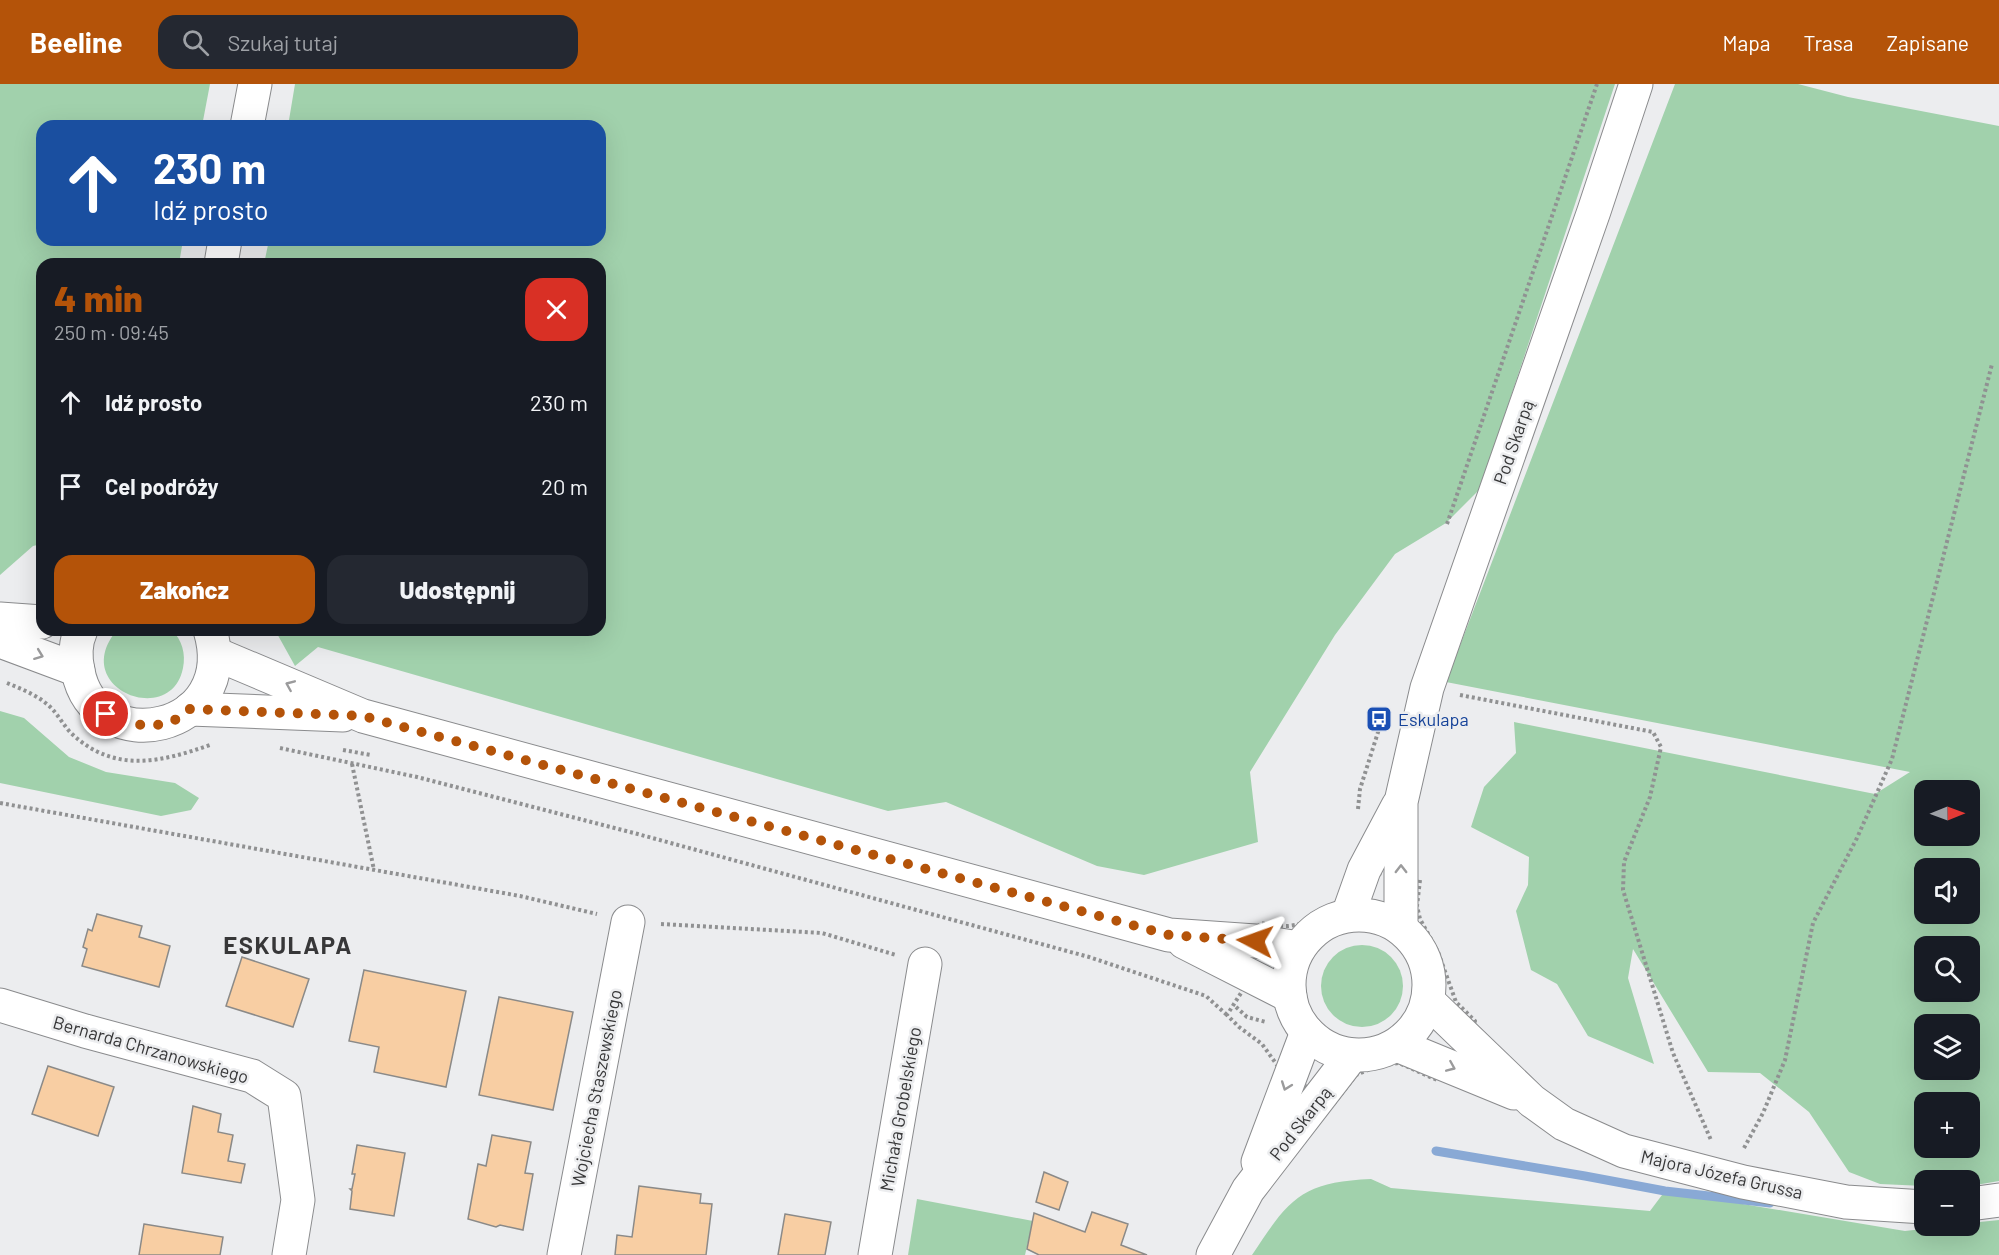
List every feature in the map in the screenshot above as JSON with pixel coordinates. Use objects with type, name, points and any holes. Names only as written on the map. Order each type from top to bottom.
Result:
[{"type":"street","points":[[248,120],[255,84]]},
{"type":"street","name":"Pod Skarpą","points":[[1401,928],[1401,802],[1427,688],[1594,211],[1636,84]]},
{"type":"street","points":[[0,619],[36,622]]},
{"type":"street","points":[[78,636],[75,658],[80,680],[90,698],[106,714],[125,723],[147,726],[168,722],[190,709],[203,697],[212,677],[213,642],[363,716],[1169,935],[1248,974],[1299,1017]]},
{"type":"street","points":[[0,641],[78,670]]},
{"type":"street","points":[[190,709],[363,716]]},
{"type":"street","name":"Pod Skarpą","points":[[1348,915],[1364,870],[1401,802]]},
{"type":"street","points":[[1368,914],[1390,921],[1401,928],[1409,934],[1423,953],[1430,975],[1428,1002],[1422,1019],[1409,1036],[1397,1045],[1372,1055],[1352,1055],[1332,1050],[1314,1040],[1299,1017],[1289,986],[1291,966],[1299,948],[1320,926],[1348,915],[1368,914]]},
{"type":"street","name":"Wojciecha Staszewskiego","points":[[564,1255],[628,922]]},
{"type":"street","points":[[1169,935],[1255,941],[1299,948]]},
{"type":"street","name":"Michała Grobelskiego","points":[[875,1255],[925,964]]},
{"type":"street","name":"Majora Józefa Grussa","points":[[1428,1002],[1532,1101],[1564,1124],[1624,1151],[1727,1178],[1846,1202],[1914,1206]]},
{"type":"street","name":"Bernarda Chrzanowskiego","points":[[0,1005],[85,1031],[252,1076],[284,1096],[298,1200],[289,1255]]},
{"type":"street","name":"Pod Skarpą","points":[[1213,1255],[1248,1190],[1291,1074],[1299,1017]]},
{"type":"street","name":"Majora Józefa Grussa","points":[[1397,1045],[1532,1101]]},
{"type":"street","name":"Pod Skarpą","points":[[1248,1190],[1352,1055]]},
{"type":"street","points":[[1980,1203],[1999,1200]]},
{"type":"path","points":[[1727,1178],[1763,1113],[1785,1060],[1814,923],[1857,838],[1892,759],[1992,364]]},
{"type":"path","points":[[1427,688],[1653,732],[1661,747],[1650,797],[1624,862],[1623,890],[1673,1053],[1727,1178]]},
{"type":"path","points":[[275,747],[417,777],[634,833],[1089,957],[1206,996],[1239,1028],[1262,1044],[1277,1065],[1332,1106],[1356,1076],[1377,1066],[1399,1063],[1437,1080],[1467,1038],[1475,1021],[1456,1002],[1438,952],[1420,919],[1418,906],[1420,880],[1355,869],[1346,893],[1328,911],[1298,925],[1260,923],[1248,974],[1241,993],[1227,1015]]},
{"type":"path","points":[[333,748],[380,757]]},
{"type":"path","points":[[351,764],[374,870]]},
{"type":"path","points":[[0,803],[520,896],[628,922],[822,933],[925,964]]},
{"type":"path","points":[[1227,999],[1247,1017],[1256,1021],[1299,1017]]},
{"type":"green space","points":[[0,84],[210,84],[203,120],[36,120],[36,246],[182,246],[180,258],[36,258],[36,545],[0,575]]},
{"type":"green space","points":[[295,84],[1615,84],[1480,489],[1446,523],[1395,554],[1335,635],[1250,772],[1258,842],[1144,875],[1097,866],[946,802],[888,811],[318,647],[295,666],[278,636],[606,636],[606,258],[265,258],[268,246],[606,246],[606,120],[289,120]]},
{"type":"green space","points":[[1675,84],[1798,84],[1848,97],[1999,126],[1999,1181],[1980,1184],[1980,1170],[1914,1170],[1914,1186],[1880,1184],[1849,1172],[1809,1112],[1760,1073],[1708,1072],[1633,949],[1628,978],[1654,1064],[1588,1036],[1557,984],[1531,970],[1516,911],[1528,885],[1529,857],[1471,827],[1484,787],[1516,753],[1514,722],[1875,794],[1910,772],[1446,682]]},
{"type":"green space","points":[[114,636],[176,636],[183,652],[183,668],[175,686],[161,696],[144,698],[127,694],[113,684],[105,669],[105,651]]},
{"type":"green space","points":[[0,711],[24,718],[69,757],[106,772],[175,783],[199,798],[191,810],[161,816],[0,783]]},
{"type":"green space","points":[[1362,945],[1378,948],[1391,957],[1400,970],[1403,986],[1400,1002],[1391,1015],[1378,1024],[1362,1027],[1346,1024],[1333,1015],[1324,1002],[1321,986],[1324,970],[1333,957],[1346,948]]},
{"type":"green space","points":[[1371,1179],[1391,1188],[1650,1211],[1665,1191],[1905,1231],[1914,1230],[1914,1236],[1980,1236],[1980,1222],[1999,1220],[1999,1255],[1252,1255],[1276,1220],[1299,1197],[1328,1184]]},
{"type":"green space","points":[[917,1199],[1033,1221],[1025,1255],[908,1255]]},
{"type":"building","points":[[97,914],[142,926],[139,937],[170,946],[159,987],[82,966],[87,949],[83,947],[88,929],[92,931]]},
{"type":"building","points":[[242,957],[309,979],[293,1027],[226,1006]]},
{"type":"building","points":[[364,970],[466,991],[446,1087],[374,1072],[379,1047],[349,1041]]},
{"type":"building","points":[[499,997],[573,1012],[553,1110],[479,1095]]},
{"type":"building","points":[[48,1066],[114,1087],[98,1136],[32,1114]]},
{"type":"building","points":[[193,1106],[221,1114],[218,1132],[233,1135],[228,1161],[245,1164],[241,1183],[182,1173]]},
{"type":"building","points":[[492,1135],[531,1142],[525,1173],[533,1174],[523,1230],[500,1225],[496,1227],[468,1219],[478,1164],[486,1166]]},
{"type":"building","points":[[357,1145],[405,1153],[394,1216],[350,1209],[352,1191],[350,1189],[352,1189],[355,1174],[352,1174]]},
{"type":"building","points":[[1044,1172],[1068,1182],[1059,1210],[1036,1202]]},
{"type":"building","points":[[639,1186],[701,1194],[700,1203],[712,1204],[706,1255],[615,1255],[617,1235],[632,1237]]},
{"type":"building","points":[[1092,1212],[1128,1224],[1121,1245],[1147,1255],[1039,1255],[1027,1249],[1034,1213],[1085,1232]]},
{"type":"building","points":[[785,1214],[831,1222],[825,1255],[778,1255]]},
{"type":"building","points":[[144,1224],[223,1237],[220,1255],[139,1255]]},
{"type":"waterway","points":[[1436,1151],[1665,1191],[1770,1203]]},
{"type":"place","name":"Eskulapa","points":[[1379,719]]},
{"type":"district","name":"ESKULAPA","points":[[288,944]]},
{"type":"route","points":[[106,714],[125,723],[147,726],[168,722],[190,709],[363,716],[1169,935],[1255,941]]}]
